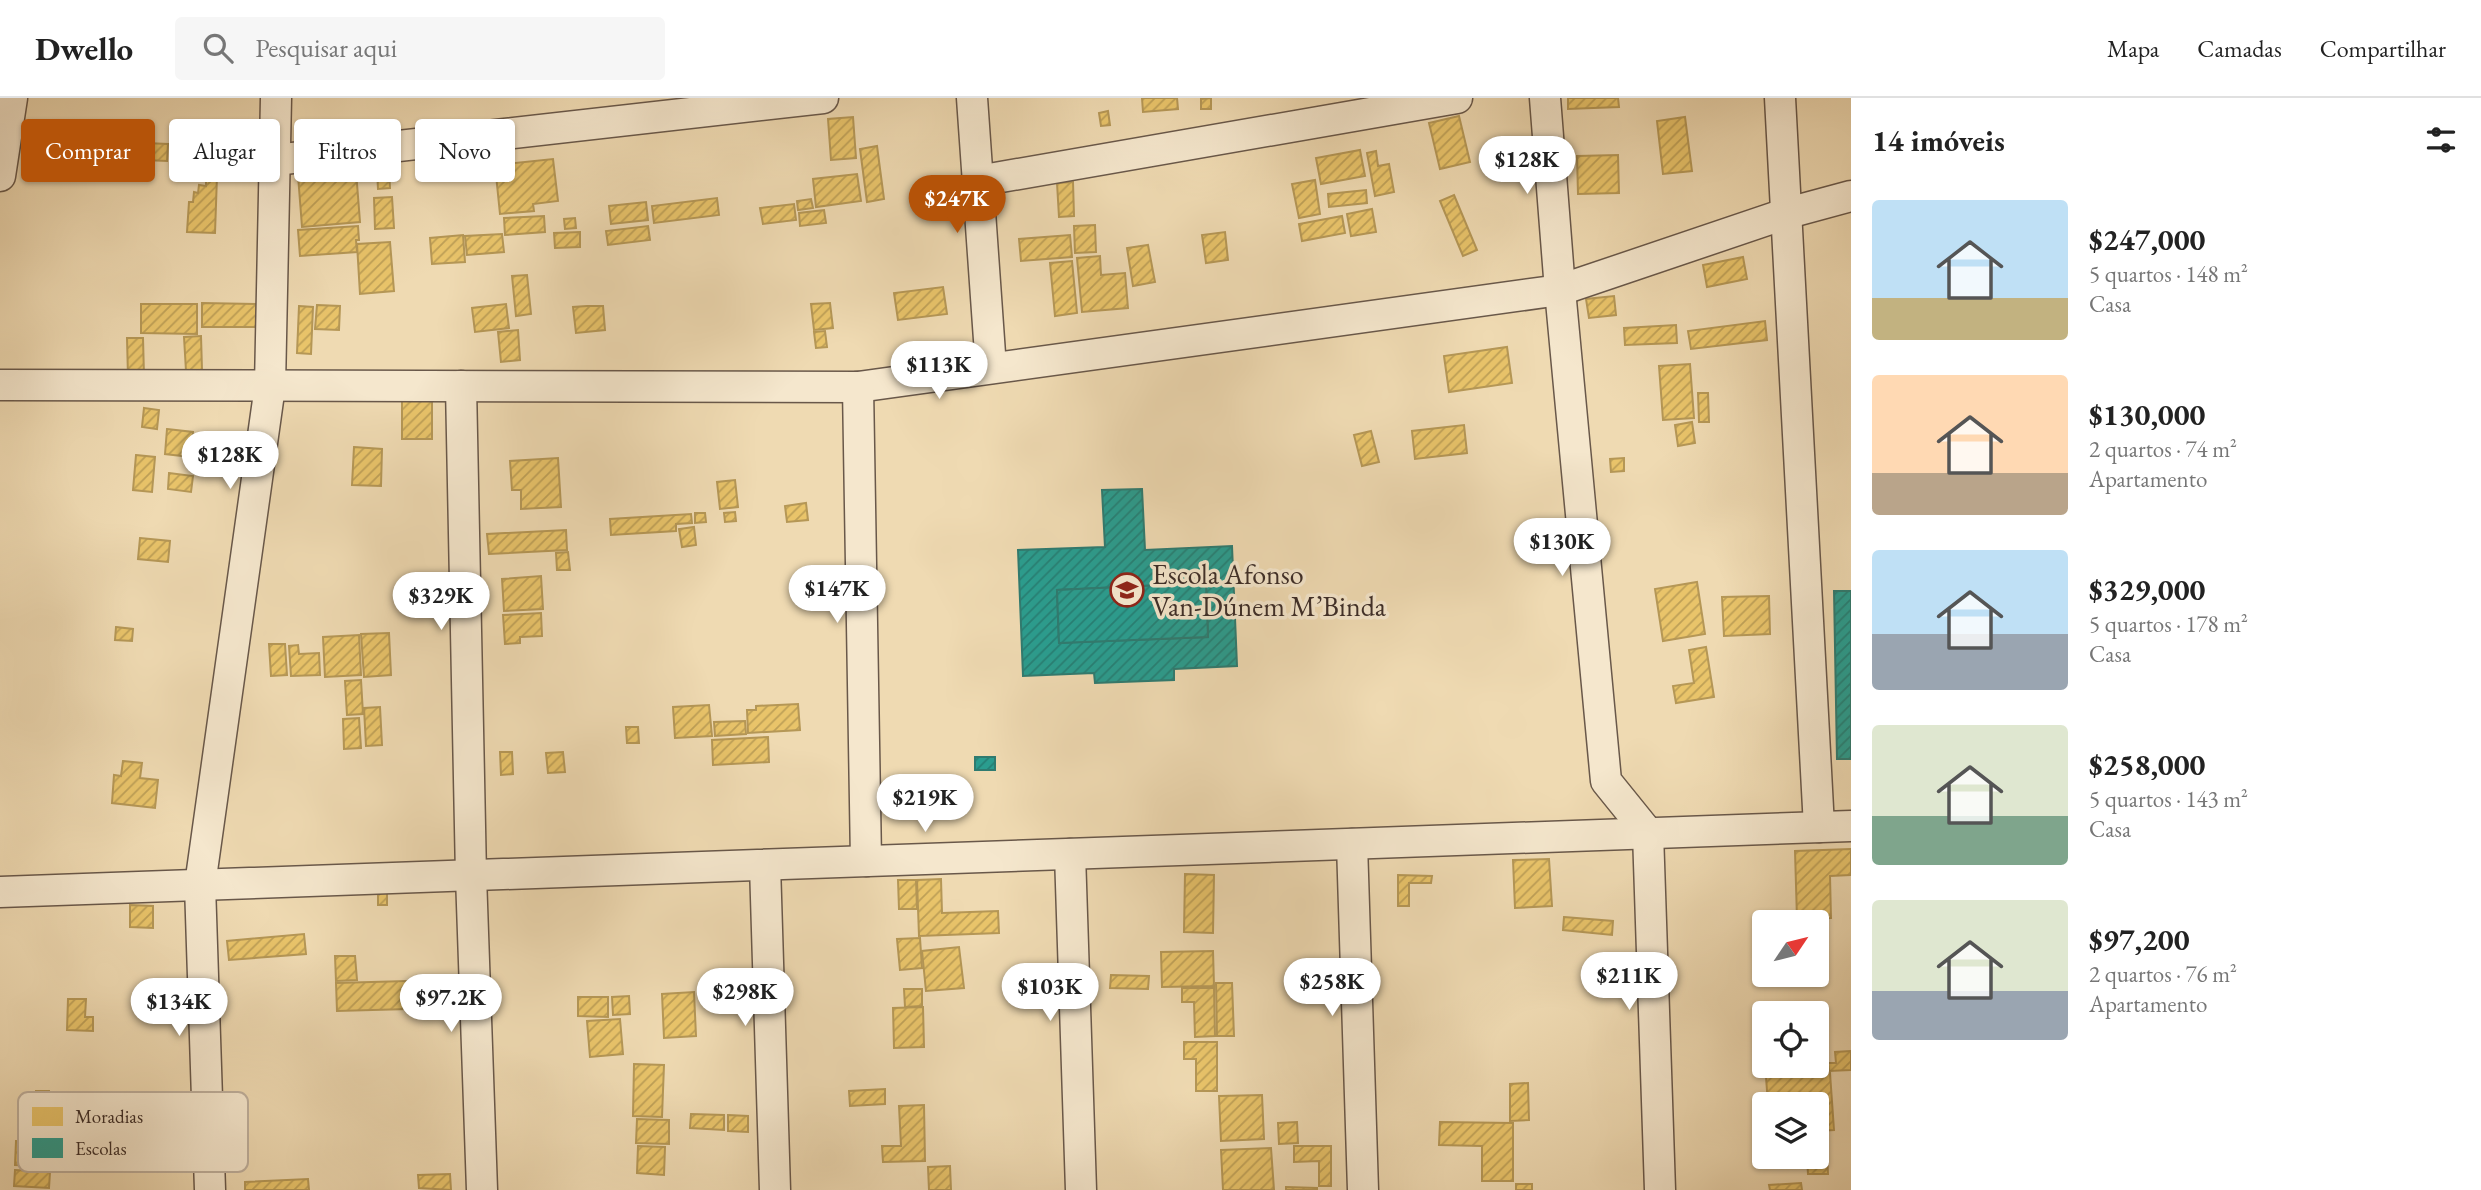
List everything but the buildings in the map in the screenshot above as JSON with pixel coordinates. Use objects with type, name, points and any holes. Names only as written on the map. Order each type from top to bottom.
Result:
[{"type":"street","points":[[0,176],[12,98]]},
{"type":"street","points":[[276,98],[276,119]]},
{"type":"street","points":[[280,159],[823,98]]},
{"type":"street","points":[[972,98],[991,368]]},
{"type":"street","points":[[978,181],[1457,98]]},
{"type":"street","points":[[1545,98],[1560,290],[1606,781],[1648,833],[1660,1190]]},
{"type":"street","points":[[1780,98],[1819,827]]},
{"type":"street","points":[[207,1092],[200,885],[270,386],[275,182]]},
{"type":"street","points":[[0,385],[858,387],[1560,290],[1788,213],[1851,197]]},
{"type":"street","points":[[461,386],[471,876],[482,1190]]},
{"type":"street","points":[[858,387],[866,862]]},
{"type":"street","points":[[0,892],[1851,826]]},
{"type":"street","points":[[1352,844],[1363,1190]]},
{"type":"street","points":[[1070,854],[1081,1190]]},
{"type":"street","points":[[765,865],[775,1190]]},
{"type":"street","points":[[209,1172],[210,1190]]},
{"type":"place","name":"Escola Afonso Van-Dúnem M’Binda","points":[[1127,590]]}]
